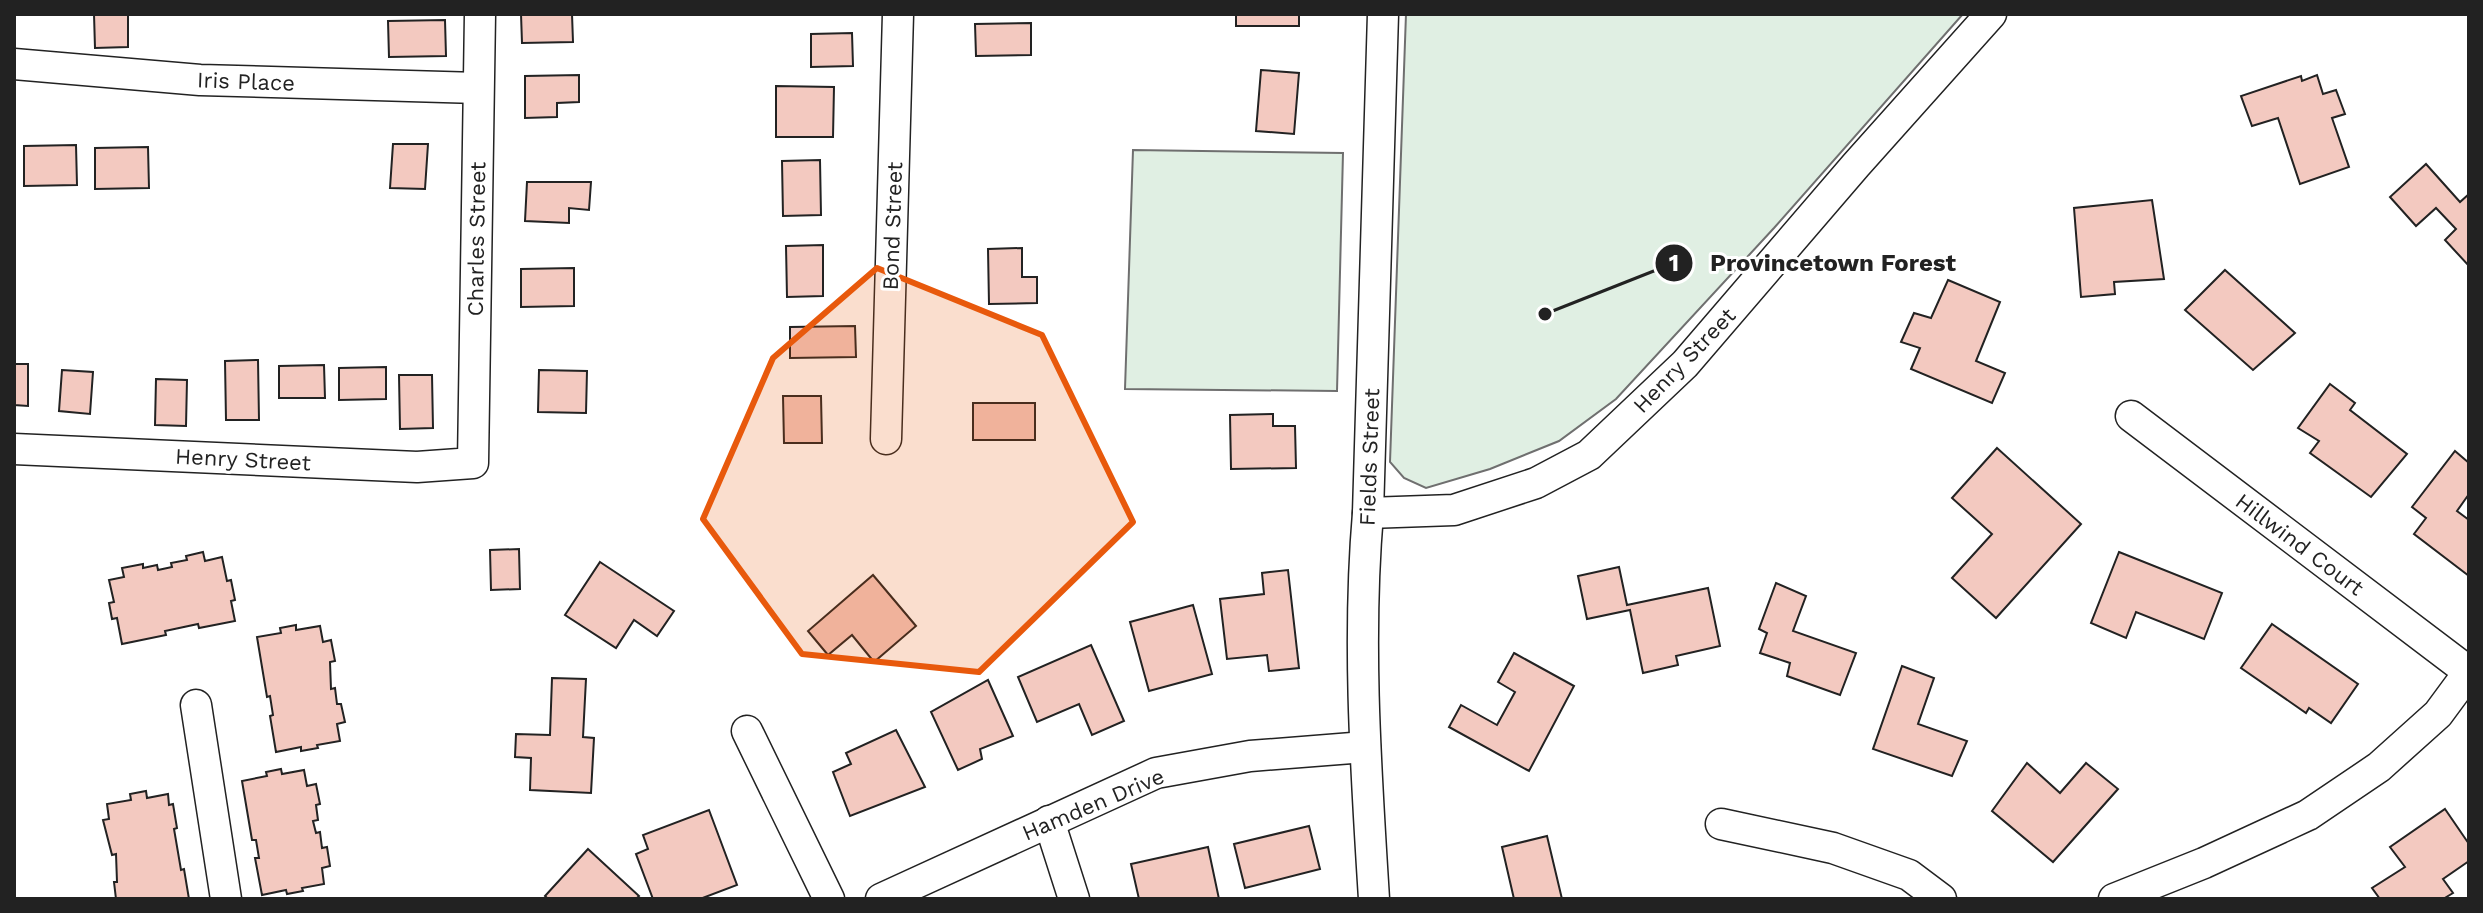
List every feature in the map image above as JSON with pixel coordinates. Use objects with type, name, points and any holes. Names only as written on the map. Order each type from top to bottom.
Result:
[{"type":"street","name":"Charles Street","points":[[473,463],[480,14]]},
{"type":"street","name":"Bond Street","points":[[886,439],[898,14]]},
{"type":"street","name":"Fields Street","points":[[1374,899],[1365,747],[1362,581],[1368,513],[1383,14]]},
{"type":"street","name":"Henry Street","points":[[1368,513],[1454,510],[1536,483],[1589,455],[1685,364],[1991,14]]},
{"type":"street","name":"Iris Place","points":[[14,64],[200,80],[478,88]]},
{"type":"street","name":"Hillwind Court","points":[[2131,416],[2469,672]]},
{"type":"street","name":"Henry Street","points":[[14,449],[417,467],[473,463]]},
{"type":"street","points":[[2114,899],[2204,863],[2308,815],[2379,767],[2438,714],[2469,672]]},
{"type":"street","points":[[196,705],[226,899]]},
{"type":"street","points":[[747,731],[829,899]]},
{"type":"street","name":"Hamden Drive","points":[[881,899],[1156,773],[1250,756],[1365,747]]},
{"type":"street","points":[[1049,821],[1074,899]]},
{"type":"street","points":[[1721,824],[1833,848],[1909,875],[1941,899]]},
{"type":"highlighted area","points":[[877,268],[1042,335],[1133,522],[979,672],[802,654],[703,519],[773,358]]},
{"type":"green space","points":[[1406,14],[1963,14],[1774,228],[1616,399],[1559,441],[1490,469],[1426,488],[1404,478],[1390,462]]},
{"type":"green space","points":[[1133,150],[1343,153],[1337,391],[1125,389]]},
{"type":"building","points":[[94,14],[128,14],[128,47],[95,48]]},
{"type":"building","points":[[521,14],[572,14],[573,42],[522,43]]},
{"type":"building","points":[[1236,14],[1299,14],[1299,26],[1236,26]]},
{"type":"building","points":[[445,20],[446,56],[389,57],[388,21]]},
{"type":"building","points":[[1031,23],[1031,55],[976,56],[975,24]]},
{"type":"building","points":[[852,33],[853,66],[811,67],[811,34]]},
{"type":"building","points":[[1261,70],[1299,73],[1294,134],[1256,131]]},
{"type":"building","points":[[579,75],[579,102],[557,103],[557,117],[525,118],[525,76]]},
{"type":"building","points":[[2317,75],[2323,94],[2336,90],[2345,114],[2332,118],[2349,167],[2300,184],[2278,118],[2252,126],[2241,96],[2301,76],[2302,81]]},
{"type":"building","points":[[776,86],[834,87],[833,137],[776,137]]},
{"type":"building","points":[[393,144],[428,144],[425,189],[390,188]]},
{"type":"building","points":[[76,145],[77,185],[24,186],[24,146]]},
{"type":"building","points":[[148,147],[149,188],[95,189],[95,148]]},
{"type":"building","points":[[820,160],[821,215],[783,216],[782,161]]},
{"type":"building","points":[[2426,164],[2460,202],[2469,194],[2469,266],[2445,240],[2456,229],[2436,208],[2416,226],[2390,197]]},
{"type":"building","points":[[527,182],[591,182],[589,210],[569,208],[569,223],[525,221]]},
{"type":"building","points":[[2152,200],[2164,279],[2114,282],[2115,294],[2081,297],[2074,208]]},
{"type":"building","points":[[823,245],[823,296],[787,297],[786,246]]},
{"type":"building","points":[[1022,248],[1022,277],[1037,277],[1037,303],[989,304],[988,249]]},
{"type":"building","points":[[574,268],[574,306],[521,307],[521,269]]},
{"type":"building","points":[[2225,270],[2295,333],[2253,370],[2185,310]]},
{"type":"building","points":[[1948,280],[2000,302],[1976,361],[2005,373],[1992,403],[1911,369],[1920,348],[1901,342],[1914,313],[1931,318]]},
{"type":"building","points":[[855,326],[856,357],[790,358],[790,327]]},
{"type":"building","points":[[258,360],[259,420],[226,420],[225,361]]},
{"type":"building","points":[[14,364],[28,364],[28,406],[14,405]]},
{"type":"building","points":[[324,365],[325,398],[279,398],[279,366]]},
{"type":"building","points":[[386,367],[386,399],[339,400],[339,368]]},
{"type":"building","points":[[62,370],[93,372],[90,414],[59,411]]},
{"type":"building","points":[[539,370],[587,371],[586,413],[538,412]]},
{"type":"building","points":[[399,375],[432,375],[433,428],[400,429]]},
{"type":"building","points":[[156,379],[187,380],[186,426],[155,425]]},
{"type":"building","points":[[2330,384],[2355,403],[2350,410],[2407,454],[2371,497],[2310,453],[2319,441],[2298,428]]},
{"type":"building","points":[[783,396],[821,396],[822,443],[784,443]]},
{"type":"building","points":[[973,403],[1035,403],[1035,440],[973,440]]},
{"type":"building","points":[[1273,414],[1273,426],[1295,426],[1296,468],[1231,469],[1230,415]]},
{"type":"building","points":[[1997,448],[2081,524],[1996,618],[1952,578],[1992,534],[1952,498]]},
{"type":"building","points":[[2455,451],[2469,463],[2469,494],[2457,511],[2469,520],[2469,576],[2414,534],[2426,518],[2412,507]]},
{"type":"building","points":[[519,549],[520,589],[491,590],[490,550]]},
{"type":"building","points":[[203,552],[205,561],[222,557],[227,581],[231,580],[235,621],[199,628],[198,624],[165,631],[166,635],[122,644],[117,618],[112,619],[109,603],[114,602],[109,580],[124,577],[122,568],[143,564],[143,568],[157,565],[158,570],[187,560],[186,556]]},
{"type":"building","points":[[2119,552],[2222,593],[2204,639],[2136,612],[2126,638],[2091,623]]},
{"type":"building","points":[[600,562],[674,611],[657,636],[634,620],[616,648],[565,615]]},
{"type":"building","points":[[1619,567],[1627,605],[1708,588],[1720,646],[1676,656],[1678,665],[1643,673],[1630,610],[1587,619],[1578,576]]},
{"type":"building","points":[[1288,570],[1299,668],[1269,671],[1267,655],[1227,659],[1220,599],[1264,594],[1262,573]]},
{"type":"building","points":[[873,575],[916,626],[874,662],[852,635],[828,655],[808,631]]},
{"type":"building","points":[[1776,583],[1806,596],[1793,631],[1856,653],[1840,695],[1787,676],[1790,663],[1760,653],[1767,633],[1759,629]]},
{"type":"building","points":[[1193,605],[1212,674],[1149,691],[1130,622]]},
{"type":"building","points":[[2272,624],[2358,684],[2331,723],[2309,708],[2306,713],[2241,668]]},
{"type":"building","points":[[296,625],[296,630],[320,626],[323,642],[331,640],[335,661],[330,662],[331,689],[335,688],[337,704],[341,704],[345,722],[337,724],[340,741],[301,751],[301,747],[276,752],[270,696],[267,697],[257,637],[281,633],[280,628]]},
{"type":"building","points":[[1091,645],[1124,721],[1092,735],[1079,704],[1037,722],[1018,677]]},
{"type":"building","points":[[1514,653],[1574,686],[1529,771],[1449,727],[1461,705],[1497,725],[1515,692],[1498,682]]},
{"type":"building","points":[[1902,666],[1934,678],[1918,724],[1967,741],[1952,776],[1873,749]]},
{"type":"building","points":[[552,678],[586,679],[583,737],[594,738],[591,793],[530,790],[531,758],[515,757],[516,734],[550,735]]},
{"type":"building","points":[[988,680],[1013,736],[980,749],[982,759],[958,770],[931,712]]},
{"type":"building","points":[[896,730],[925,787],[850,816],[833,772],[851,764],[846,753]]},
{"type":"building","points":[[2027,763],[2060,793],[2086,763],[2118,789],[2053,862],[1992,811]]},
{"type":"building","points":[[281,769],[282,774],[304,770],[307,786],[316,784],[320,804],[316,805],[318,820],[313,821],[316,833],[320,832],[322,848],[327,847],[330,866],[322,868],[324,884],[287,894],[286,890],[262,895],[255,858],[259,858],[256,840],[252,840],[242,781],[267,776],[266,772]]},
{"type":"building","points":[[146,791],[147,798],[168,794],[169,805],[173,804],[177,828],[174,829],[189,899],[116,899],[116,854],[112,855],[103,820],[109,819],[107,804],[131,800],[130,794]]},
{"type":"building","points":[[2445,809],[2469,844],[2469,861],[2443,879],[2453,893],[2443,899],[2380,899],[2372,888],[2405,867],[2390,847]]},
{"type":"building","points":[[709,810],[737,885],[700,899],[653,899],[636,854],[648,849],[643,835]]},
{"type":"building","points":[[1309,826],[1320,869],[1245,888],[1234,844]]},
{"type":"building","points":[[1547,836],[1562,899],[1514,899],[1502,847]]},
{"type":"building","points":[[1208,847],[1219,899],[1139,899],[1131,864]]},
{"type":"building","points":[[588,849],[639,896],[636,899],[548,899],[545,896]]},
{"type":"place","name":"Provincetown Forest","points":[[1545,314]]}]
